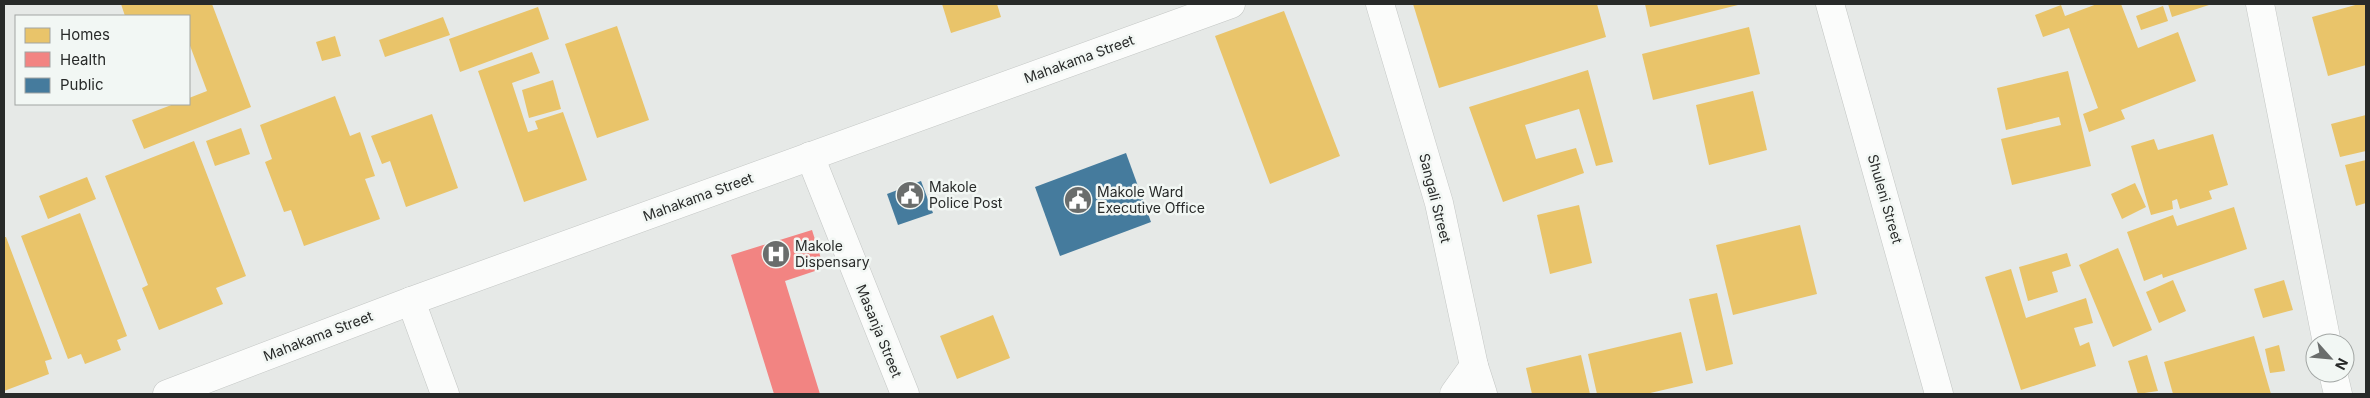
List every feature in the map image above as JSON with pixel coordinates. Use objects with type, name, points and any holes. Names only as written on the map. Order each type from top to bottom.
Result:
[{"type":"street","name":"Mahakama Street","points":[[167,394],[410,301],[1231,4]]},
{"type":"street","name":"Sangali Street","points":[[1380,4],[1438,203],[1474,366],[1484,394]]},
{"type":"street","name":"Shuleni Street","points":[[1830,4],[1939,394]]},
{"type":"street","points":[[2260,4],[2326,333]]},
{"type":"street","name":"Masanja Street","points":[[810,156],[905,394]]},
{"type":"street","points":[[410,301],[445,394]]},
{"type":"street","points":[[1454,394],[1474,366]]},
{"type":"building: Homes","points":[[121,4],[212,4],[251,107],[144,149],[132,120],[171,105],[190,105],[190,98],[207,91],[190,46],[190,15],[125,15]]},
{"type":"building: Homes","points":[[942,4],[997,4],[1001,17],[951,33]]},
{"type":"building: Homes","points":[[1413,4],[1597,4],[1606,37],[1439,88]]},
{"type":"building: Homes","points":[[1645,4],[1738,4],[1738,5],[1650,27]]},
{"type":"building: Homes","points":[[2097,4],[2121,4],[2138,48],[2178,32],[2196,81],[2121,110],[2125,119],[2089,132],[2083,114],[2098,108],[2069,28],[2043,37],[2035,15],[2061,5],[2065,16]]},
{"type":"building: Homes","points":[[2168,4],[2209,4],[2209,5],[2172,17]]},
{"type":"building: Homes","points":[[2359,4],[2366,4],[2366,65],[2328,76],[2312,17]]},
{"type":"building: Homes","points":[[2163,6],[2168,21],[2141,30],[2136,16]]},
{"type":"building: Homes","points":[[538,7],[549,39],[460,72],[449,39]]},
{"type":"building: Homes","points":[[1284,11],[1340,156],[1270,184],[1215,36]]},
{"type":"building: Homes","points":[[443,17],[450,35],[385,57],[379,40]]},
{"type":"building: Homes","points":[[617,26],[649,120],[597,138],[565,44]]},
{"type":"building: Homes","points":[[1749,27],[1760,74],[1653,100],[1642,54]]},
{"type":"building: Homes","points":[[335,36],[341,56],[322,61],[316,42]]},
{"type":"building: Homes","points":[[532,52],[540,73],[512,83],[528,132],[538,129],[535,121],[563,112],[587,180],[524,202],[478,71]]},
{"type":"building: Homes","points":[[1588,70],[1613,162],[1596,166],[1579,109],[1525,125],[1536,159],[1576,148],[1584,173],[1503,202],[1469,107]]},
{"type":"building: Homes","points":[[2068,71],[2091,166],[2012,185],[2001,139],[2061,125],[2059,117],[2006,130],[1997,88]]},
{"type":"building: Homes","points":[[553,80],[561,109],[529,118],[522,90]]},
{"type":"building: Homes","points":[[1753,91],[1767,150],[1709,165],[1696,105]]},
{"type":"building: Homes","points":[[335,96],[350,136],[360,132],[375,176],[365,179],[380,219],[304,246],[291,210],[284,212],[265,162],[272,159],[260,125]]},
{"type":"building: Homes","points":[[432,114],[458,188],[406,207],[390,161],[382,164],[371,136]]},
{"type":"building: Homes","points":[[2366,115],[2366,151],[2340,157],[2331,124]]},
{"type":"building: Homes","points":[[241,128],[250,154],[215,166],[206,141]]},
{"type":"building: Homes","points":[[2213,134],[2228,185],[2209,191],[2212,199],[2180,209],[2177,199],[2172,201],[2173,209],[2151,215],[2131,146],[2154,139],[2158,150]]},
{"type":"building: Homes","points":[[194,141],[246,276],[216,288],[223,304],[159,330],[142,288],[148,285],[105,176]]},
{"type":"building: Homes","points":[[2366,160],[2366,203],[2356,206],[2345,165]]},
{"type":"building: Homes","points":[[87,177],[96,199],[48,219],[39,196]]},
{"type":"building: Homes","points":[[2135,183],[2146,207],[2122,219],[2111,194]]},
{"type":"building: Homes","points":[[1579,205],[1592,263],[1550,274],[1537,215]]},
{"type":"building: Homes","points":[[2234,207],[2247,249],[2163,278],[2162,274],[2144,281],[2127,232],[2173,215],[2177,226]]},
{"type":"building: Homes","points":[[80,213],[127,336],[117,340],[121,350],[85,364],[81,354],[68,359],[21,236]]},
{"type":"building: Homes","points":[[1800,225],[1817,294],[1733,315],[1716,245]]},
{"type":"building: Homes","points":[[4,237],[6,237],[52,359],[45,361],[49,374],[4,391]]},
{"type":"building: Homes","points":[[2118,248],[2152,330],[2113,347],[2079,265]]},
{"type":"building: Homes","points":[[2067,253],[2071,266],[2052,272],[2058,292],[2028,301],[2019,267]]},
{"type":"building: Homes","points":[[2011,269],[2026,318],[2086,298],[2093,323],[2074,328],[2080,346],[2089,342],[2096,366],[2021,390],[1985,277]]},
{"type":"building: Homes","points":[[2173,280],[2186,311],[2159,323],[2146,292]]},
{"type":"building: Homes","points":[[2284,280],[2293,310],[2263,318],[2254,289]]},
{"type":"building: Homes","points":[[1717,293],[1733,364],[1706,371],[1689,299]]},
{"type":"building: Homes","points":[[993,315],[1010,358],[957,379],[940,336]]},
{"type":"building: Homes","points":[[1681,332],[1693,383],[1646,394],[1597,394],[1588,354]]},
{"type":"building: Homes","points":[[2254,336],[2271,394],[2173,394],[2164,362]]},
{"type":"building: Homes","points":[[2279,345],[2285,371],[2270,373],[2265,349]]},
{"type":"building: Homes","points":[[1581,355],[1590,394],[1532,394],[1526,368]]},
{"type":"building: Homes","points":[[2147,355],[2158,391],[2138,394],[2128,361]]},
{"type":"building: Health","points":[[812,230],[824,268],[785,281],[820,394],[774,394],[731,255]]},
{"type":"building: Public","points":[[1126,153],[1151,222],[1060,256],[1035,187]]},
{"type":"building: Public","points":[[921,181],[933,213],[898,225],[887,194]]},
{"type":"place","name":"Makole Police Post","points":[[910,195]]},
{"type":"place","name":"Makole Ward Executive Office","points":[[1078,200]]},
{"type":"place","name":"Makole Dispensary","points":[[776,254]]}]
